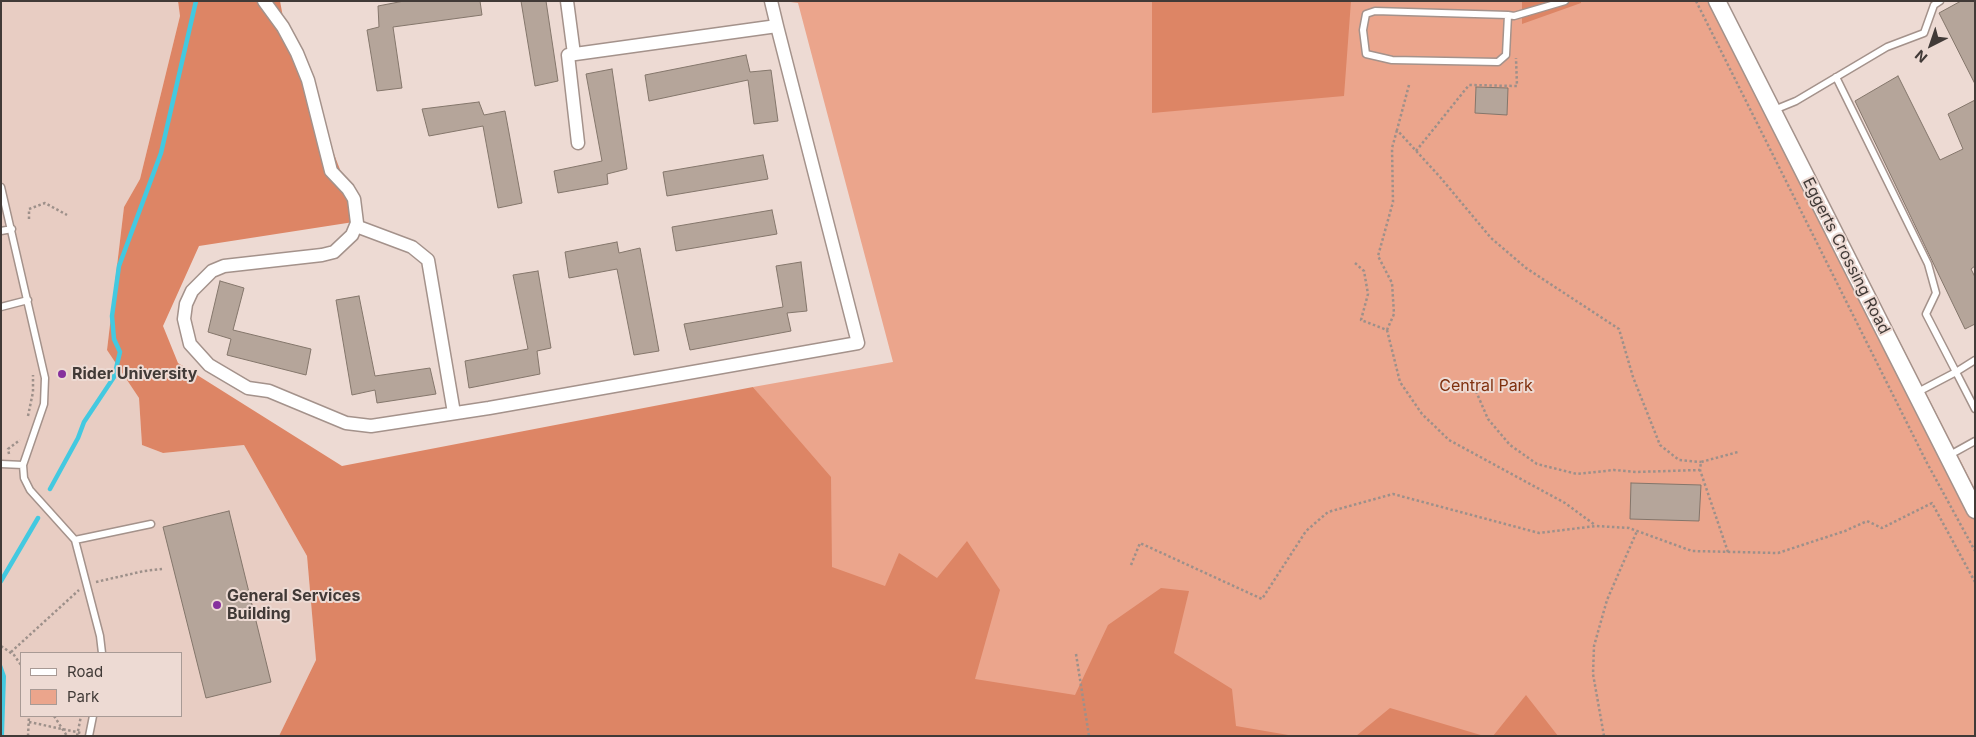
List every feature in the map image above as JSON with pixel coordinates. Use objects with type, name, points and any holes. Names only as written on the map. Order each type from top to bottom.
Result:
[{"type":"street","points":[[567,1],[574,54]]},
{"type":"street","points":[[266,2],[283,27],[306,75],[331,171],[348,189],[354,199],[357,211],[356,226],[348,240],[334,252],[224,266],[212,271],[192,291],[186,304],[185,331],[190,344],[208,365],[248,388],[269,391],[351,424],[371,426],[858,342],[771,1]]},
{"type":"street","name":"Eggerts Crossing Road","points":[[1717,1],[1975,510]]},
{"type":"street","points":[[578,143],[568,55],[777,26]]},
{"type":"street","points":[[356,226],[412,247],[428,260],[454,413]]},
{"type":"lane","points":[[1508,15],[1506,54],[1498,62],[1392,60],[1366,54],[1363,30],[1366,14],[1375,11],[1508,15],[1544,9],[1565,1]]},
{"type":"lane","points":[[1773,110],[1796,100],[1887,47],[1924,33],[1934,5],[1940,1]]},
{"type":"lane","points":[[1836,77],[1928,264],[1936,293],[1926,314],[1975,409]]},
{"type":"lane","points":[[1,187],[45,378],[44,404],[23,465],[24,478],[30,490],[75,540],[100,636],[102,652]]},
{"type":"lane","points":[[1,231],[12,229]]},
{"type":"lane","points":[[1,307],[28,300]]},
{"type":"lane","points":[[1915,393],[1975,360]]},
{"type":"lane","points":[[1947,456],[1975,441]]},
{"type":"lane","points":[[1,464],[23,465]]},
{"type":"lane","points":[[75,540],[152,524]]},
{"type":"lane","points":[[89,735],[93,717]]},
{"type":"path","points":[[1696,1],[1927,463],[1975,552]]},
{"type":"path","points":[[1416,151],[1469,85],[1517,86],[1516,51]]},
{"type":"path","points":[[1409,85],[1392,148],[1393,202],[1378,256],[1392,283],[1394,314],[1387,330],[1400,382],[1422,414],[1449,440],[1565,503],[1596,526]]},
{"type":"path","points":[[1397,130],[1491,238],[1526,268],[1619,329],[1633,377],[1660,445],[1679,460],[1701,462],[1738,452]]},
{"type":"path","points":[[29,219],[29,209],[45,203],[68,215]]},
{"type":"path","points":[[1355,263],[1364,271],[1368,294],[1361,320],[1387,330]]},
{"type":"path","points":[[27,420],[33,392],[32,367]]},
{"type":"path","points":[[1472,382],[1488,419],[1510,445],[1537,464],[1577,474],[1614,470],[1636,472],[1700,470]]},
{"type":"path","points":[[11,465],[8,449],[21,438]]},
{"type":"path","points":[[1701,462],[1700,470],[1728,552]]},
{"type":"path","points":[[1131,565],[1140,543],[1262,599],[1306,531],[1328,512],[1393,494],[1539,533],[1596,526],[1629,528],[1692,551],[1778,553],[1845,531],[1867,521],[1882,528],[1932,502],[1975,582]]},
{"type":"path","points":[[1604,736],[1593,674],[1594,646],[1607,600],[1637,531]]},
{"type":"path","points":[[96,582],[144,571],[162,569]]},
{"type":"path","points":[[11,652],[80,589],[82,597]]},
{"type":"path","points":[[1,646],[11,652],[20,664]]},
{"type":"path","points":[[1076,654],[1089,736]]},
{"type":"path","points":[[28,736],[29,717]]},
{"type":"path","points":[[55,717],[67,736]]},
{"type":"path","points":[[78,734],[81,717]]},
{"type":"path","points":[[28,722],[89,735]]},
{"type":"shaded area","name":"Rider University","points":[[1,1],[178,1],[180,16],[140,179],[124,207],[107,350],[139,398],[142,445],[163,453],[244,445],[307,556],[316,660],[279,736],[1,736]]},
{"type":"shaded area","points":[[178,1],[280,1],[285,28],[360,221],[199,246],[163,326],[178,363],[342,466],[753,387],[831,477],[832,567],[885,586],[899,553],[937,578],[967,541],[1000,590],[975,679],[1075,695],[1108,625],[1161,588],[1189,591],[1174,653],[1232,689],[1236,726],[1294,736],[279,736],[316,660],[307,556],[244,445],[163,453],[142,445],[139,398],[107,350],[124,207],[140,179],[180,16]]},
{"type":"shaded area","points":[[1152,1],[1351,1],[1344,96],[1152,113]]},
{"type":"shaded area","points":[[1522,1],[1581,1],[1581,3],[1522,24]]},
{"type":"shaded area","points":[[1526,695],[1558,736],[1493,736]]},
{"type":"shaded area","points":[[1390,708],[1484,736],[1356,736]]},
{"type":"green space","name":"Central Park","points":[[783,1],[1152,1],[1152,113],[1339,1],[1726,1],[1975,489],[1975,736],[624,736],[763,399],[753,387],[893,362],[798,3]]},
{"type":"water","points":[[1,662],[6,676],[4,736],[1,736]]},
{"type":"building","points":[[404,1],[480,1],[482,15],[393,27],[402,88],[377,91],[367,30],[379,27],[378,6]]},
{"type":"building","points":[[521,1],[546,1],[558,81],[535,86]]},
{"type":"building","points":[[1961,1],[1975,1],[1975,84],[1939,13]]},
{"type":"building","points":[[746,55],[750,72],[771,70],[778,121],[754,124],[748,80],[649,101],[645,75]]},
{"type":"building","points":[[612,69],[627,169],[607,174],[608,184],[558,193],[554,171],[602,161],[586,74]]},
{"type":"building","points":[[1898,76],[1940,160],[1963,149],[1948,114],[1975,100],[1975,266],[1971,269],[1975,277],[1975,324],[1965,329],[1855,101]]},
{"type":"building","points":[[1476,87],[1508,88],[1507,115],[1475,113]]},
{"type":"building","points":[[479,102],[484,115],[505,111],[522,203],[498,208],[483,126],[429,136],[422,109]]},
{"type":"building","points":[[763,155],[768,179],[667,196],[663,172]]},
{"type":"building","points":[[772,210],[777,234],[676,251],[672,227]]},
{"type":"building","points":[[617,242],[619,253],[640,248],[659,351],[634,355],[617,269],[569,278],[565,252]]},
{"type":"building","points":[[801,262],[807,311],[787,313],[791,331],[690,350],[684,324],[783,307],[776,266]]},
{"type":"building","points":[[538,271],[551,348],[537,351],[540,374],[469,388],[465,361],[528,349],[513,275]]},
{"type":"building","points":[[220,281],[244,288],[233,330],[311,349],[306,375],[227,355],[231,339],[208,332]]},
{"type":"building","points":[[359,296],[375,376],[430,368],[436,394],[377,403],[375,390],[352,395],[336,300]]},
{"type":"building","points":[[1631,483],[1701,485],[1699,521],[1630,519]]},
{"type":"building","name":"General Services Building","points":[[229,511],[271,682],[206,698],[163,527]]},
{"type":"waterway","points":[[50,489],[78,438],[84,422],[114,377],[120,352],[114,339],[112,316],[119,266],[161,153],[196,1]]},
{"type":"waterway","points":[[1,581],[38,518]]},
{"type":"place","name":"Rider University","points":[[62,374]]},
{"type":"place","name":"General Services Building","points":[[217,605]]}]
